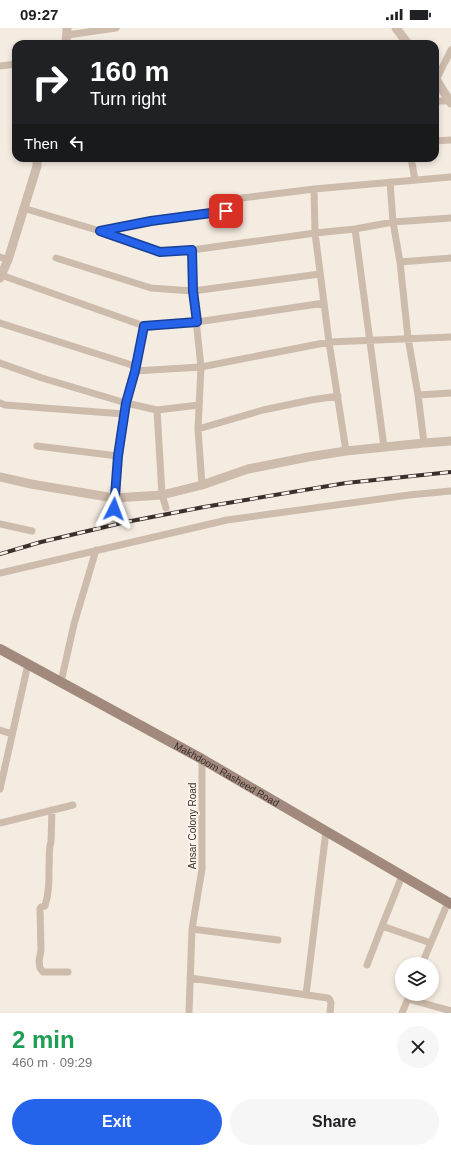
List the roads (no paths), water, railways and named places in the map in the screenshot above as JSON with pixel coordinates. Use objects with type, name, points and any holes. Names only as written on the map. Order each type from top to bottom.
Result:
[{"type":"main road","name":"Makhdoom Rasheed Road","points":[[0,649],[202,759],[449,903]]},
{"type":"street","points":[[67,36],[116,28]]},
{"type":"street","points":[[396,28],[404,40]]},
{"type":"street","points":[[439,73],[451,50]]},
{"type":"street","points":[[0,66],[12,64]]},
{"type":"street","points":[[439,84],[451,102]]},
{"type":"street","points":[[439,101],[451,102]]},
{"type":"street","points":[[439,141],[451,140]]},
{"type":"street","points":[[37,162],[24,208],[4,258],[0,277],[144,326],[197,322],[324,303]]},
{"type":"street","points":[[412,162],[415,180]]},
{"type":"street","points":[[100,231],[151,221],[226,211],[234,199],[314,189],[451,177]]},
{"type":"street","points":[[390,182],[393,222],[400,262],[408,338],[418,395],[424,442]]},
{"type":"street","points":[[314,189],[315,233],[320,274],[346,451]]},
{"type":"street","points":[[24,208],[100,231],[160,252],[192,250],[355,229],[393,222],[451,218]]},
{"type":"street","points":[[355,229],[384,447]]},
{"type":"street","points":[[192,250],[193,291],[201,367],[198,429],[202,485]]},
{"type":"street","points":[[56,258],[151,288],[193,291],[320,274]]},
{"type":"street","points":[[400,262],[451,258]]},
{"type":"street","points":[[0,323],[135,368],[201,367],[329,342],[451,337]]},
{"type":"street","points":[[114,519],[114,498],[118,456],[124,414],[144,326]]},
{"type":"street","points":[[0,363],[42,378],[126,403],[157,410],[199,405]]},
{"type":"street","points":[[418,395],[451,393]]},
{"type":"street","points":[[198,429],[264,410],[338,396]]},
{"type":"street","points":[[0,403],[5,405],[124,414]]},
{"type":"street","points":[[157,410],[162,495],[166,508]]},
{"type":"street","points":[[0,477],[31,484],[114,498],[162,495],[202,485],[248,469],[346,451],[424,442],[451,441]]},
{"type":"street","points":[[37,446],[118,456]]},
{"type":"street","points":[[0,573],[227,520],[409,495],[451,491]]},
{"type":"street","points":[[0,524],[32,531]]},
{"type":"street","points":[[61,682],[74,624],[96,550]]},
{"type":"street","points":[[0,789],[28,664]]},
{"type":"street","points":[[0,730],[12,734]]},
{"type":"street","name":"Ansar Colony Road","points":[[189,1013],[192,928],[202,870],[202,759]]},
{"type":"street","points":[[0,823],[72,805]]},
{"type":"street","points":[[52,810],[49,889],[45,906],[41,907],[40,909],[39,962],[42,972],[68,972]]},
{"type":"street","points":[[306,995],[326,831]]},
{"type":"street","points":[[367,965],[402,876]]},
{"type":"street","points":[[425,957],[449,903]]},
{"type":"street","points":[[382,926],[431,943]]},
{"type":"street","points":[[192,928],[278,940]]},
{"type":"street","points":[[190,978],[306,995],[330,1000],[330,1013]]},
{"type":"street","points":[[402,1013],[407,1001]]},
{"type":"street","points":[[423,1001],[451,1011]]},
{"type":"railway","points":[[0,554],[41,542],[126,522],[204,507],[346,483],[451,472]]}]
